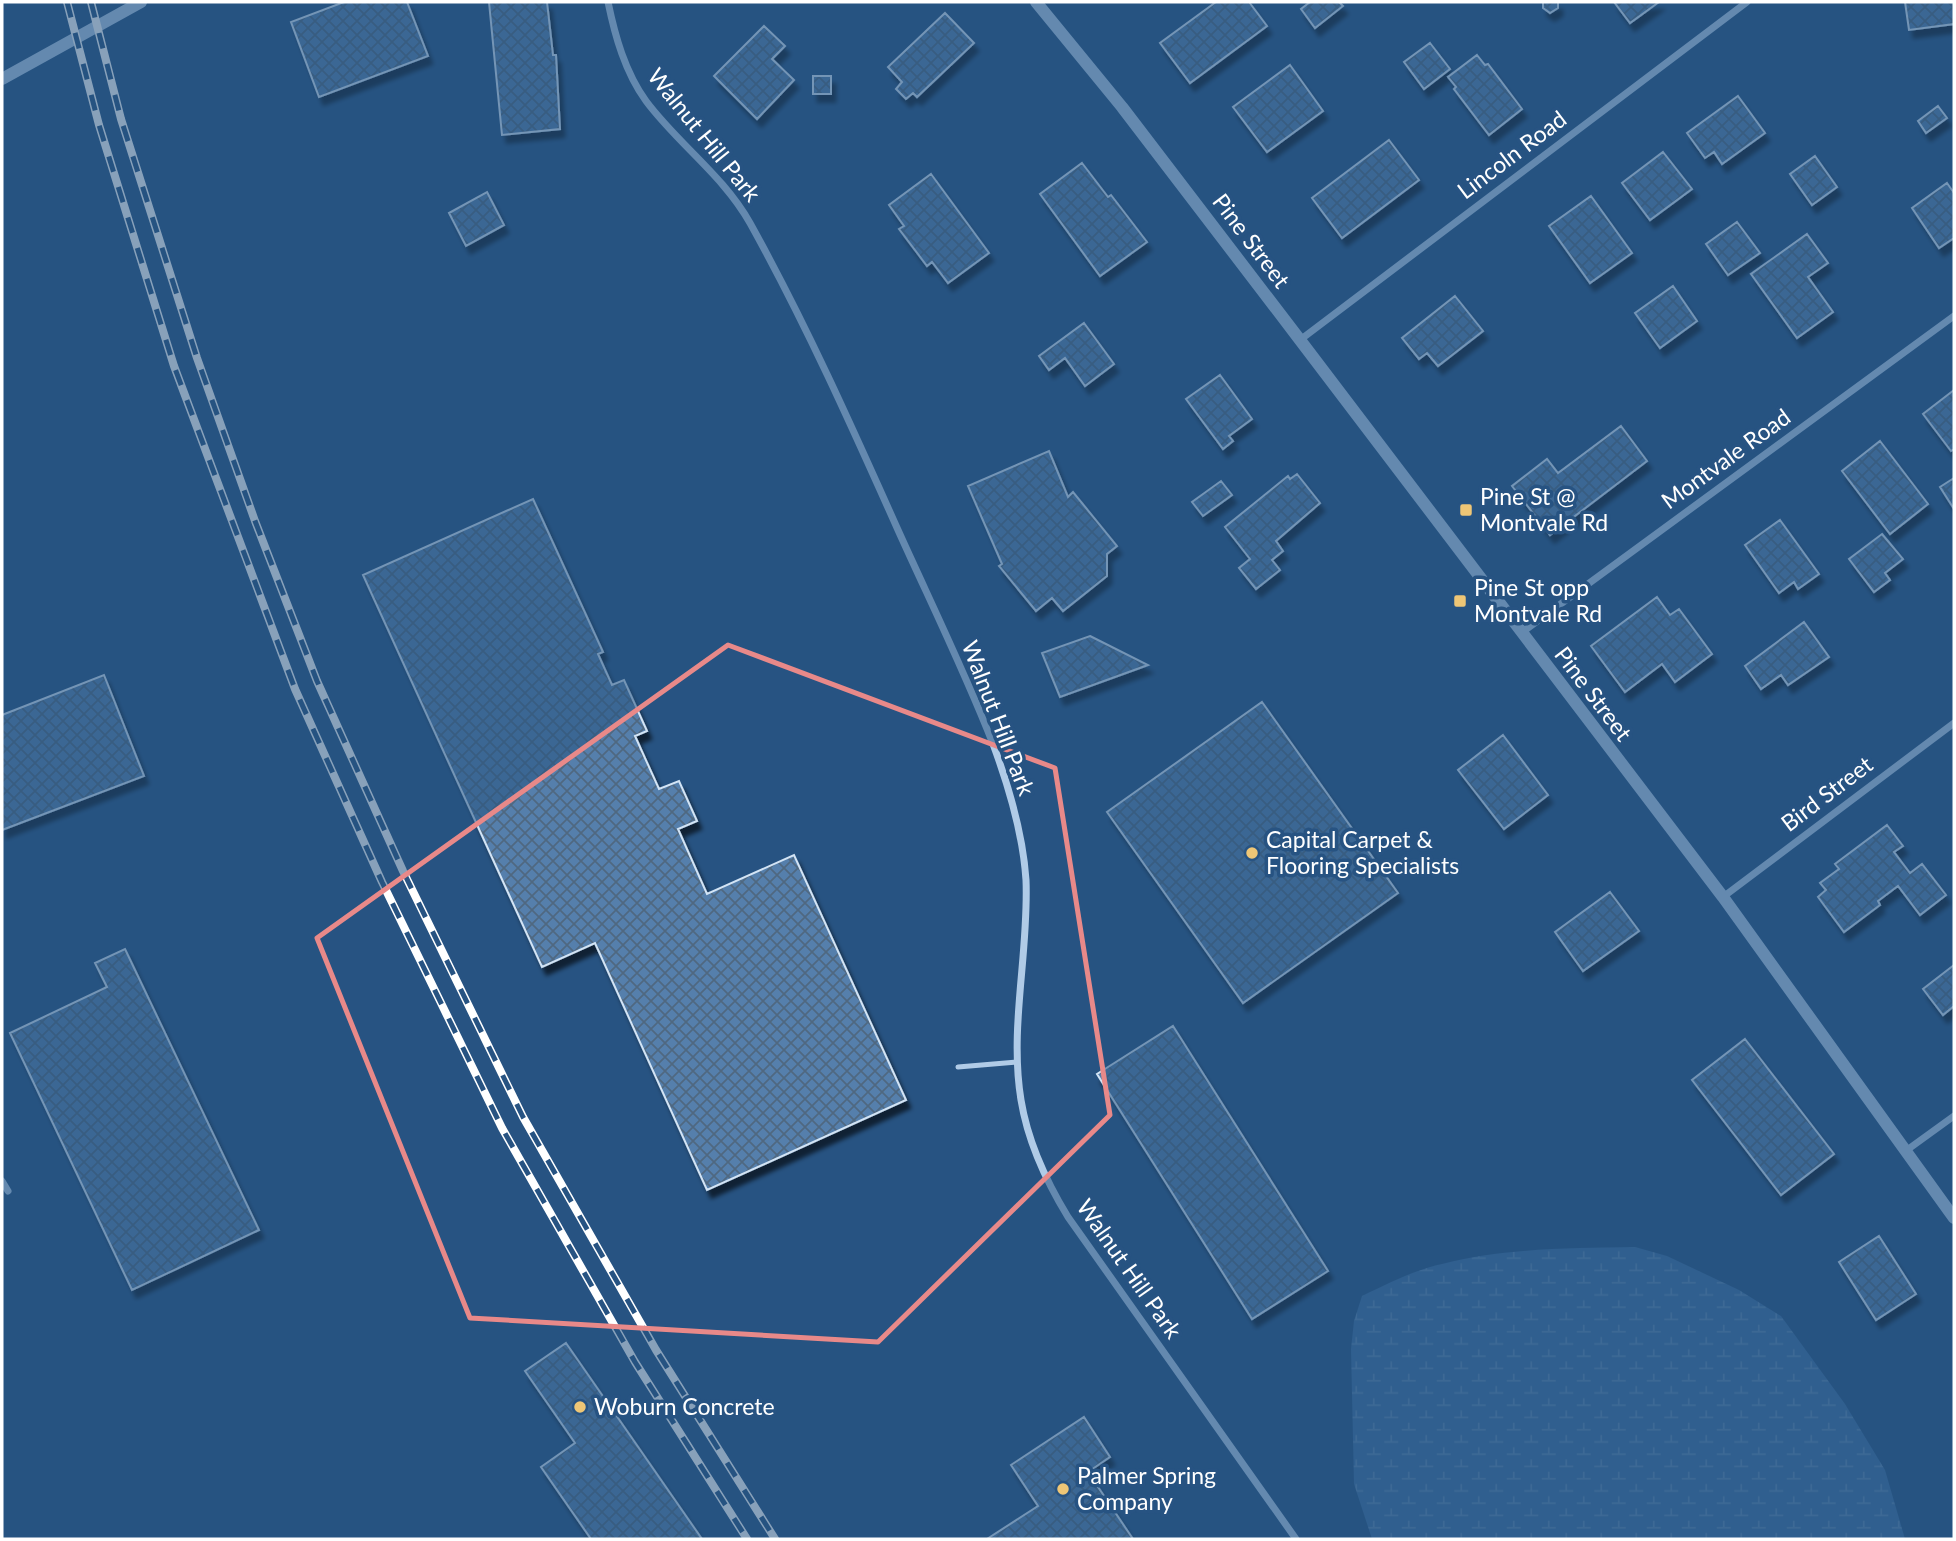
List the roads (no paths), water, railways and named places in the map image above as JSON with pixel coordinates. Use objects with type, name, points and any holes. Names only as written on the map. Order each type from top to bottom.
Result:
[{"type":"street","points":[[2,79],[141,2]]},
{"type":"street","name":"Walnut Hill Park","points":[[608,2],[617,40],[640,91],[658,115],[728,190],[749,222],[853,429],[992,743],[1011,797],[1026,877],[1026,926],[1017,1062],[1020,1098],[1027,1129],[1043,1172],[1057,1198],[1296,1539]]},
{"type":"street","name":"Pine Street","points":[[1036,2],[1105,86],[1300,340],[1723,897],[1954,1218]]},
{"type":"street","name":"Lincoln Road","points":[[1300,340],[1747,2]]},
{"type":"street","name":"Montvale Road","points":[[1521,633],[1954,316]]},
{"type":"street","name":"Bird Street","points":[[1723,897],[1954,723]]},
{"type":"street","points":[[1907,1150],[1954,1116]]},
{"type":"street","points":[[2,1181],[8,1191]]},
{"type":"lane","points":[[958,1067],[1017,1062]]},
{"type":"railway","points":[[67,2],[99,125],[174,366],[295,689],[382,882],[502,1128],[635,1362],[747,1539]]},
{"type":"railway","points":[[91,2],[121,119],[197,358],[255,521],[317,681],[403,871],[523,1117],[656,1350],[775,1539]]},
{"type":"place","name":"Pine St @ Montvale Rd","points":[[1466,510]]},
{"type":"place","name":"Pine St opp Montvale Rd","points":[[1460,601]]},
{"type":"place","name":"Capital Carpet & Flooring Specialists","points":[[1252,853]]},
{"type":"place","name":"Woburn Concrete","points":[[580,1407]]},
{"type":"place","name":"Palmer Spring Company","points":[[1063,1489]]}]
